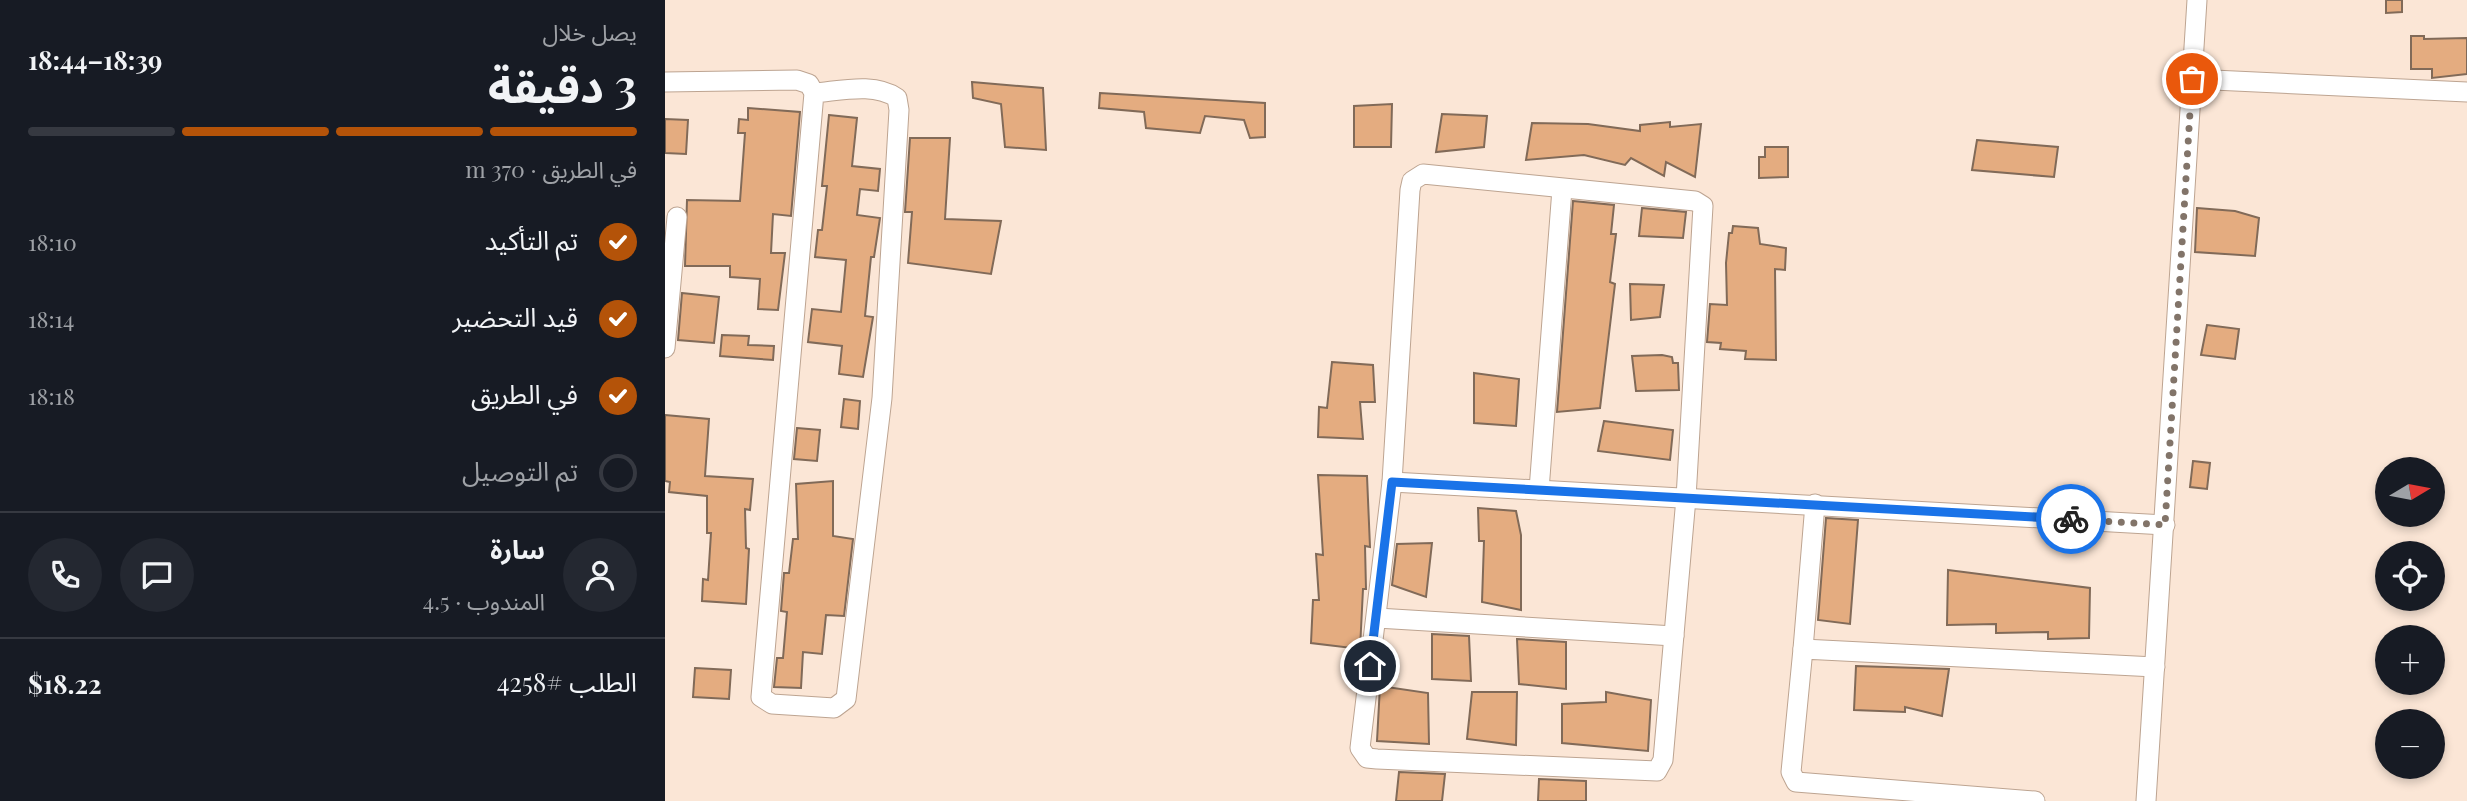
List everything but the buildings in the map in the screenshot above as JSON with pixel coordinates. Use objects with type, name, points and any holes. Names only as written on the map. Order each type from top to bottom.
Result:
[{"type":"street","points":[[2146,801],[2197,0]]},
{"type":"street","points":[[2192,79],[2467,92]]},
{"type":"street","points":[[665,82],[797,80],[809,84],[814,93],[761,697],[772,704],[834,708],[846,699],[882,398],[899,110],[897,98],[883,91],[867,88],[814,93]]},
{"type":"street","points":[[1423,174],[1562,189],[1695,201],[1703,206],[1686,498],[1663,760],[1657,771],[1367,758],[1360,748],[1392,482],[1412,181],[1423,174]]},
{"type":"street","points":[[1539,490],[1562,189]]},
{"type":"street","points":[[665,348],[677,217]]},
{"type":"street","points":[[1392,482],[1815,503],[2165,525]]},
{"type":"street","points":[[1815,503],[1791,772],[1796,782],[2035,801]]},
{"type":"street","points":[[1377,618],[1674,636]]},
{"type":"street","points":[[1803,649],[2155,667]]},
{"type":"way so far","points":[[2071,519],[2165,525],[2192,79]]},
{"type":"route","points":[[1370,666],[1392,482],[2071,519]]}]
